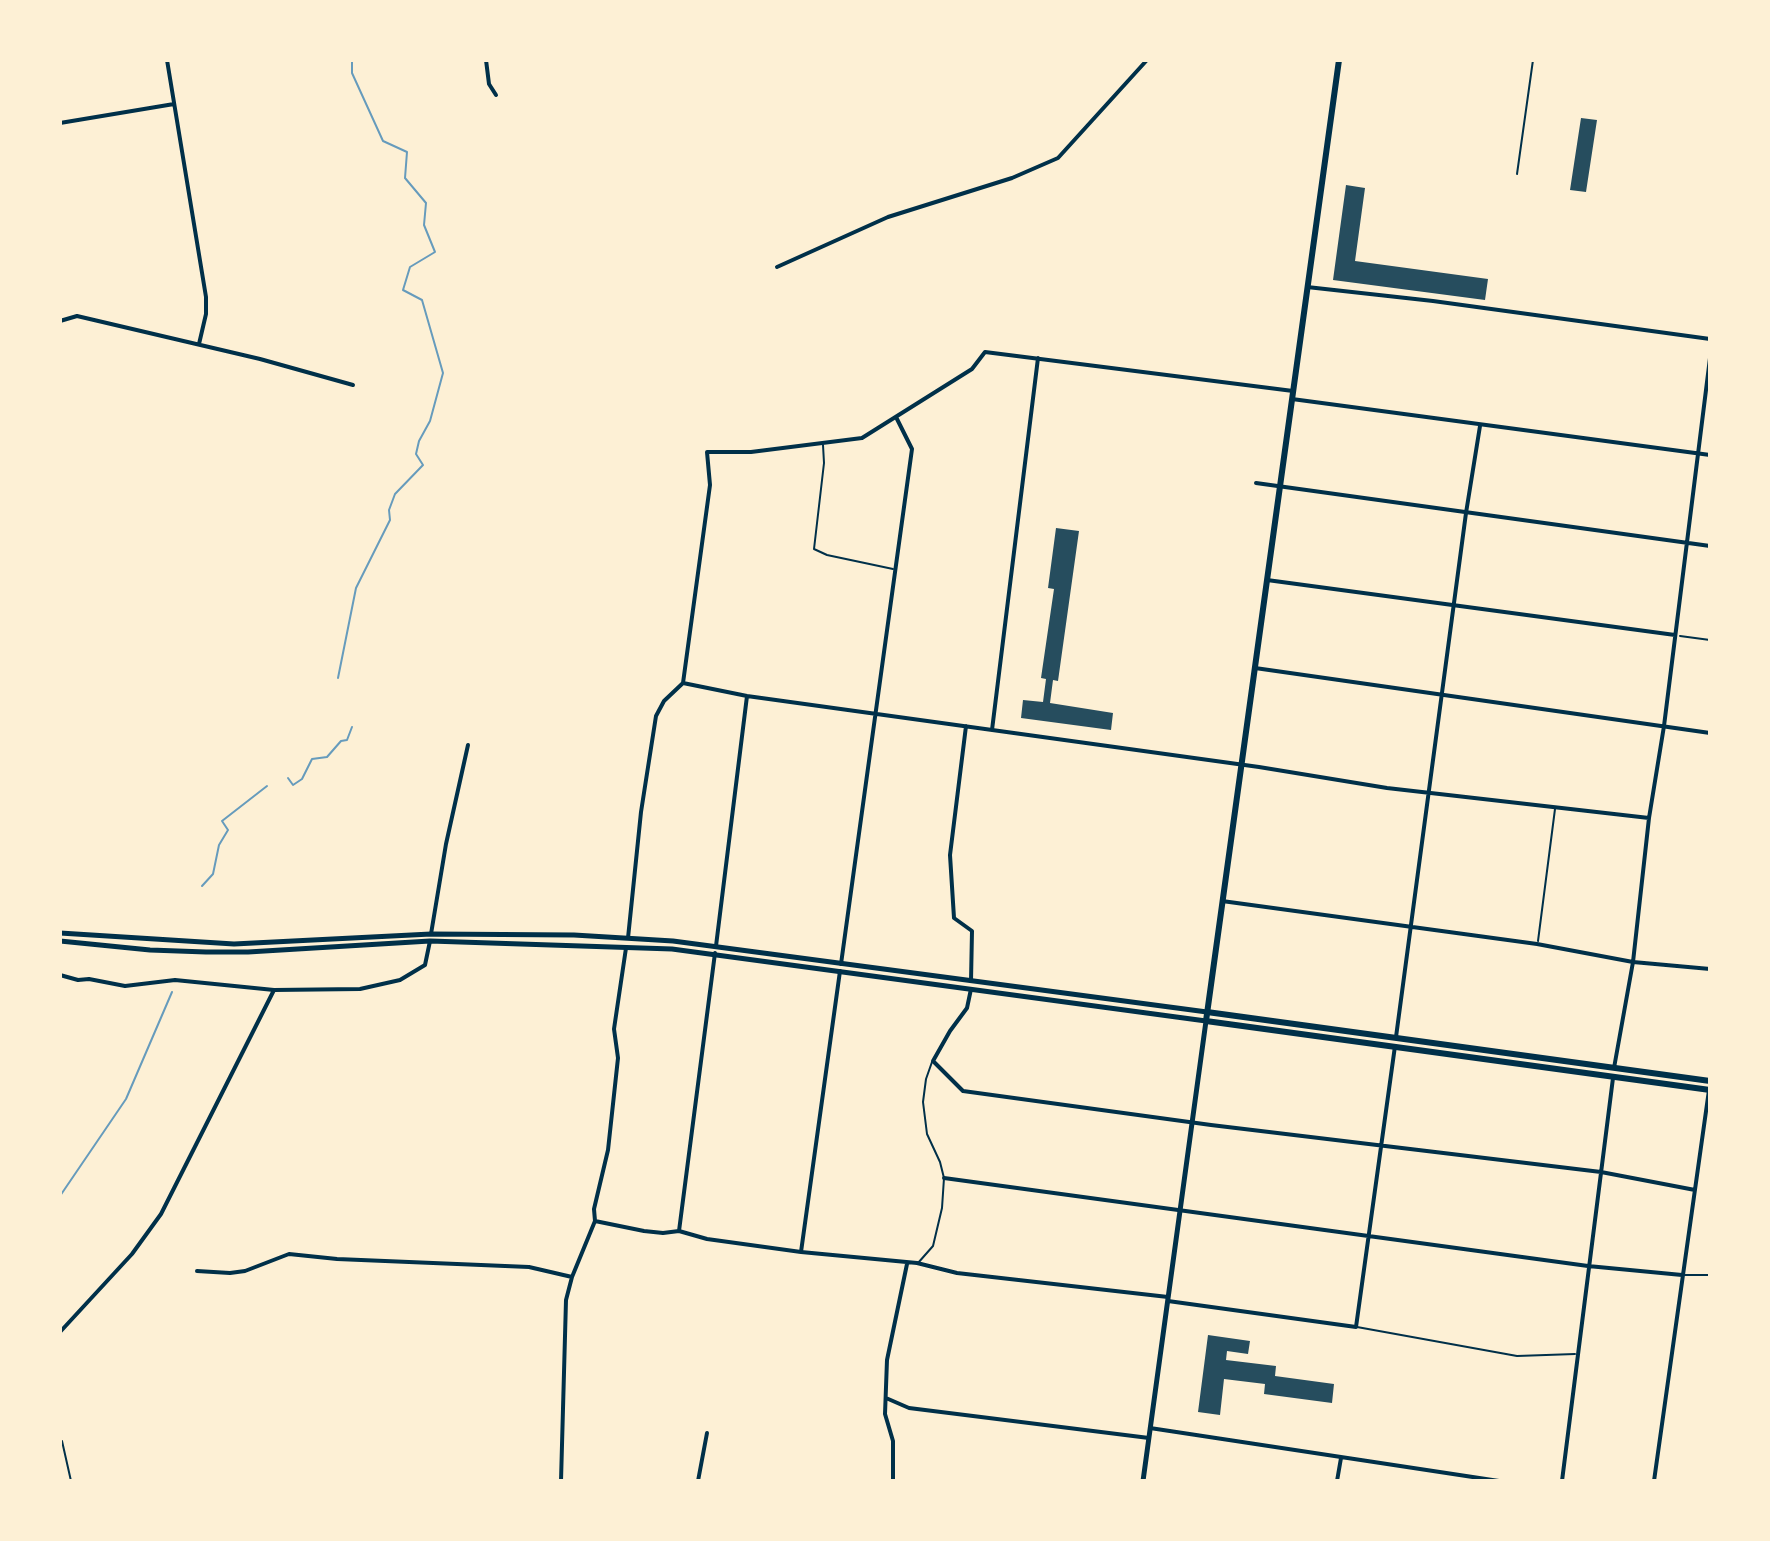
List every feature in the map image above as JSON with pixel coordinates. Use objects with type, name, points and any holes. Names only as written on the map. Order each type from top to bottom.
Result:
[{"type":"main road","points":[[1339,60],[1206,1021],[1710,1081]]},
{"type":"main road","points":[[1207,1012],[1395,1043]]},
{"type":"main road","points":[[1614,1071],[1710,1090]]},
{"type":"street","points":[[167,60],[202,258],[206,314],[199,344]]},
{"type":"street","points":[[486,60],[489,84],[496,95]]},
{"type":"street","points":[[777,267],[888,217],[1012,178],[1058,158],[1147,60]]},
{"type":"street","points":[[60,123],[174,104]]},
{"type":"street","points":[[1307,287],[1710,339]]},
{"type":"street","points":[[60,321],[77,316],[199,344],[353,385]]},
{"type":"street","points":[[561,1481],[564,1328],[572,1277],[595,1221],[594,1209],[608,1150],[618,1058],[614,1029],[641,812],[656,716],[664,701],[683,683],[710,485],[707,452],[751,452],[862,438],[972,369],[985,352],[1292,395],[1480,426],[1710,455]]},
{"type":"street","points":[[992,730],[1038,358]]},
{"type":"street","points":[[1562,1481],[1614,1071],[1633,962],[1710,358]]},
{"type":"street","points":[[801,1252],[912,449],[896,417]]},
{"type":"street","points":[[595,1221],[663,1233],[679,1231],[707,1239],[801,1252],[917,1263],[957,1273],[1168,1299],[1356,1327],[1480,426]]},
{"type":"street","points":[[1256,483],[1710,546]]},
{"type":"street","points":[[1267,580],[1675,635]]},
{"type":"street","points":[[1255,668],[1710,733]]},
{"type":"street","points":[[683,683],[747,696],[1387,788],[1649,818]]},
{"type":"street","points":[[679,1231],[747,696]]},
{"type":"street","points":[[966,726],[950,855],[954,918],[972,931],[971,989],[967,1008],[933,1061],[963,1091],[1601,1172],[1695,1190]]},
{"type":"street","points":[[60,975],[125,986],[175,980],[274,990],[335,991],[385,985],[400,980],[425,965],[446,844],[468,745]]},
{"type":"street","points":[[1222,901],[1537,944],[1633,962],[1710,969]]},
{"type":"street","points":[[60,933],[234,944],[430,937],[627,942],[716,949],[971,989],[1206,1021],[1143,1481]]},
{"type":"street","points":[[60,941],[150,950],[234,952],[430,937]]},
{"type":"street","points":[[840,967],[1207,1012]]},
{"type":"street","points":[[60,1332],[132,1254],[161,1214],[274,990]]},
{"type":"street","points":[[1654,1481],[1710,1090]]},
{"type":"street","points":[[944,1178],[1588,1266],[1682,1275]]},
{"type":"street","points":[[197,1271],[245,1271],[289,1254],[302,1254],[337,1259],[529,1267],[572,1277]]},
{"type":"street","points":[[893,1481],[893,1441],[885,1414],[887,1360],[907,1264]]},
{"type":"street","points":[[886,1398],[909,1408],[1149,1438]]},
{"type":"street","points":[[1150,1428],[1499,1481]]},
{"type":"street","points":[[698,1481],[707,1433]]},
{"type":"street","points":[[1337,1481],[1341,1458]]},
{"type":"lane","points":[[1517,174],[1533,60]]},
{"type":"lane","points":[[823,445],[814,549],[827,555],[894,569]]},
{"type":"lane","points":[[1537,944],[1556,807]]},
{"type":"lane","points":[[917,1263],[933,1246],[937,1236],[944,1178],[927,1134],[923,1102],[926,1079],[933,1061]]},
{"type":"lane","points":[[1682,1275],[1710,1275]]},
{"type":"lane","points":[[1356,1327],[1517,1356],[1577,1354]]},
{"type":"lane","points":[[62,1441],[71,1481]]},
{"type":"path","points":[[1675,635],[1710,640]]},
{"type":"building","points":[[1581,118],[1597,120],[1586,192],[1570,190]]},
{"type":"building","points":[[1346,185],[1365,188],[1355,261],[1488,279],[1485,300],[1333,280]]},
{"type":"building","points":[[1056,528],[1079,531],[1058,681],[1053,680],[1050,703],[1113,713],[1111,730],[1021,718],[1023,700],[1043,702],[1046,679],[1041,678],[1054,589],[1048,588]]},
{"type":"building","points":[[1208,1335],[1250,1341],[1248,1354],[1227,1351],[1226,1360],[1276,1366],[1275,1376],[1334,1384],[1332,1403],[1264,1394],[1265,1384],[1224,1379],[1220,1415],[1198,1412]]},
{"type":"waterway","points":[[338,678],[356,588],[390,520],[389,510],[395,494],[423,465],[416,454],[430,421],[443,373],[422,300],[403,290],[410,267],[435,252],[424,225],[426,203],[405,178],[407,152],[383,141],[352,73],[352,60]]},
{"type":"waterway","points":[[288,778],[293,785],[302,779],[312,759],[327,757],[341,741],[347,740],[352,727]]},
{"type":"waterway","points":[[202,886],[213,874],[219,845],[228,830],[222,821],[267,786]]},
{"type":"waterway","points":[[60,1196],[126,1099],[172,992]]}]
